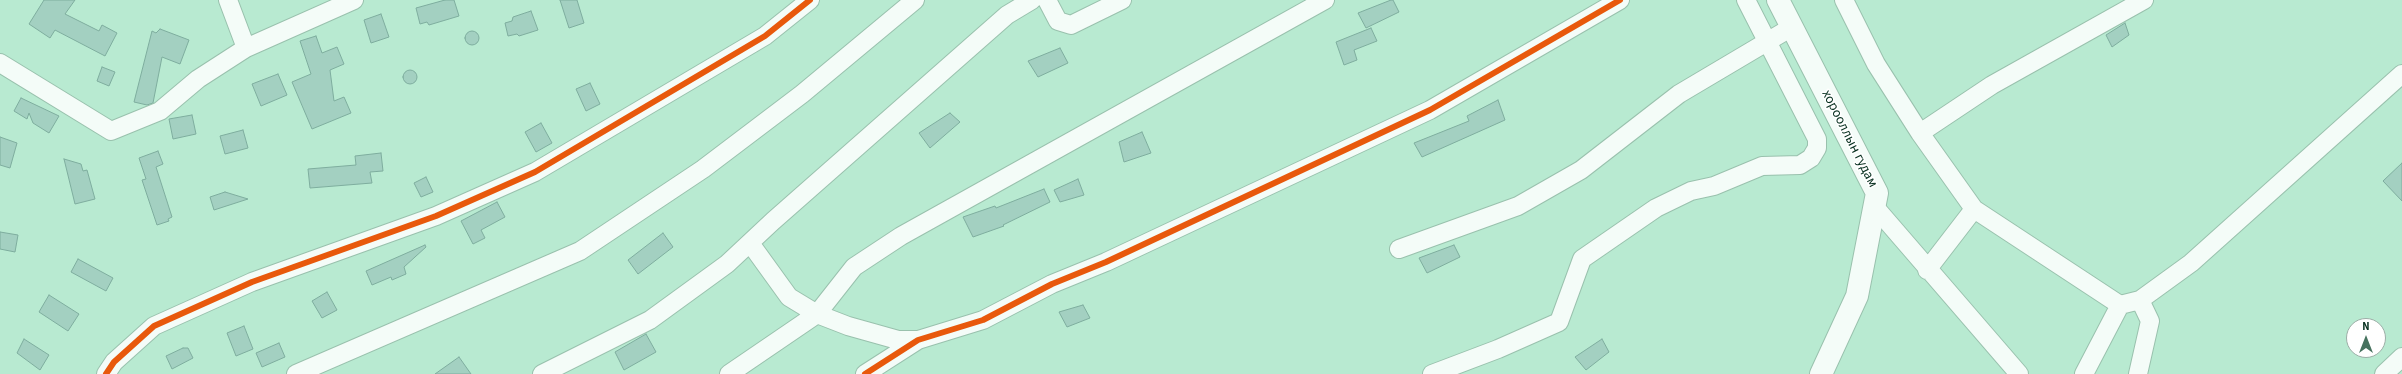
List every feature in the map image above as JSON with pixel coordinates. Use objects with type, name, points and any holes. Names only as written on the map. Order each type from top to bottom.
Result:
[{"type":"main road","name":"хорооллын гудам","points":[[1778,0],[1877,193],[1858,296],[1821,374]]},
{"type":"street","points":[[228,0],[246,48]]},
{"type":"street","points":[[0,63],[111,131],[160,111],[198,79],[246,48],[354,0]]},
{"type":"street","points":[[106,374],[114,362],[154,326],[252,282],[436,216],[535,172],[765,36],[810,0]]},
{"type":"street","points":[[296,374],[580,251],[709,164],[802,94],[914,0]]},
{"type":"street","points":[[542,374],[650,320],[727,264],[1008,15],[1032,0]]},
{"type":"street","points":[[1047,0],[1058,21],[1070,25],[1122,0]]},
{"type":"street","points":[[728,374],[817,314],[854,267],[901,236],[1325,0]]},
{"type":"street","points":[[865,374],[918,340],[983,320],[1052,284],[1106,262],[1430,110],[1620,0]]},
{"type":"street","points":[[1432,374],[1498,349],[1559,322],[1582,259],[1656,208],[1690,191],[1714,186],[1762,166],[1800,165],[1811,158],[1817,148],[1817,139],[1746,0]]},
{"type":"street","points":[[1844,0],[1876,64],[1920,134],[1974,209],[2120,305],[2140,300],[2191,263],[2402,74]]},
{"type":"street","points":[[1920,134],[1992,85],[2144,0]]},
{"type":"street","points":[[1399,249],[1518,206],[1581,170],[1680,94],[1792,27]]},
{"type":"street","points":[[1874,206],[2019,374]]},
{"type":"street","points":[[1928,270],[1974,209]]},
{"type":"street","points":[[750,243],[789,297],[817,314],[848,326],[898,340],[918,340]]},
{"type":"street","points":[[2138,374],[2150,321],[2140,300]]},
{"type":"street","points":[[2084,374],[2120,305]]},
{"type":"street","points":[[2384,374],[2402,357]]},
{"type":"building","points":[[44,0],[75,0],[65,14],[99,31],[102,25],[117,33],[105,56],[55,30],[50,38],[29,24]]},
{"type":"building","points":[[445,0],[454,0],[459,16],[429,25],[427,22],[420,24],[416,8]]},
{"type":"building","points":[[560,0],[577,0],[584,23],[569,28]]},
{"type":"building","points":[[1393,0],[1399,12],[1366,28],[1358,13]]},
{"type":"building","points":[[531,11],[538,30],[519,36],[517,34],[508,36],[505,23],[512,21],[513,17]]},
{"type":"building","points":[[381,14],[389,37],[371,43],[364,20]]},
{"type":"building","points":[[2125,23],[2129,35],[2112,47],[2106,35]]},
{"type":"building","points":[[1371,28],[1377,41],[1354,50],[1357,60],[1344,65],[1336,42]]},
{"type":"building","points":[[160,29],[189,40],[180,64],[162,57],[153,103],[147,105],[134,102],[152,31],[156,33]]},
{"type":"building","points":[[469,31],[475,31],[479,35],[479,41],[475,45],[469,45],[465,41],[465,35]]},
{"type":"building","points":[[316,36],[322,53],[337,47],[344,64],[330,70],[334,101],[344,97],[351,113],[312,129],[292,82],[311,74],[300,41]]},
{"type":"building","points":[[1060,48],[1068,63],[1038,77],[1028,61]]},
{"type":"building","points":[[102,67],[115,72],[109,86],[97,81]]},
{"type":"building","points":[[407,70],[413,70],[417,74],[417,80],[413,84],[407,84],[403,80],[403,74]]},
{"type":"building","points":[[278,74],[287,95],[261,106],[252,84]]},
{"type":"building","points":[[590,83],[600,104],[586,111],[576,89]]},
{"type":"building","points":[[21,98],[59,116],[49,133],[33,123],[29,113],[27,119],[14,111]]},
{"type":"building","points":[[1498,100],[1505,120],[1422,157],[1414,143],[1469,121],[1467,116]]},
{"type":"building","points":[[950,113],[960,122],[930,148],[919,133]]},
{"type":"building","points":[[192,115],[196,134],[173,139],[169,119]]},
{"type":"building","points":[[541,123],[552,143],[536,152],[525,132]]},
{"type":"building","points":[[243,130],[248,148],[225,154],[220,136]]},
{"type":"building","points":[[1142,132],[1151,153],[1124,162],[1119,142]]},
{"type":"building","points":[[0,137],[17,143],[10,168],[0,165]]},
{"type":"building","points":[[158,151],[163,164],[156,167],[172,217],[168,219],[169,221],[157,225],[142,180],[146,179],[139,158]]},
{"type":"building","points":[[381,153],[383,171],[370,172],[372,183],[310,188],[308,169],[356,165],[355,156]]},
{"type":"building","points":[[64,159],[81,164],[83,171],[87,170],[95,199],[75,204]]},
{"type":"building","points":[[2402,163],[2402,201],[2383,181]]},
{"type":"building","points":[[426,177],[433,192],[421,197],[414,183]]},
{"type":"building","points":[[1078,179],[1084,195],[1060,202],[1054,190]]},
{"type":"building","points":[[1044,189],[1050,202],[1003,225],[1004,226],[973,237],[963,217],[995,206],[996,208]]},
{"type":"building","points":[[225,192],[248,199],[214,210],[210,197]]},
{"type":"building","points":[[497,202],[505,217],[481,230],[485,238],[473,244],[461,221]]},
{"type":"building","points":[[0,232],[18,235],[15,252],[0,249]]},
{"type":"building","points":[[663,233],[673,247],[638,274],[628,260]]},
{"type":"building","points":[[425,245],[426,247],[404,267],[406,274],[392,280],[391,277],[372,285],[366,271]]},
{"type":"building","points":[[1454,245],[1460,257],[1427,273],[1419,258]]},
{"type":"building","points":[[78,259],[113,278],[106,291],[71,272]]},
{"type":"building","points":[[327,292],[337,310],[322,318],[312,301]]},
{"type":"building","points":[[49,295],[79,314],[68,331],[39,312]]},
{"type":"building","points":[[1083,305],[1090,318],[1067,327],[1059,312]]},
{"type":"building","points":[[244,326],[253,349],[236,356],[227,333]]},
{"type":"building","points":[[646,334],[656,352],[624,370],[615,352]]},
{"type":"building","points":[[24,339],[49,355],[40,370],[17,353]]},
{"type":"building","points":[[1602,339],[1609,352],[1586,370],[1575,357]]},
{"type":"building","points":[[279,343],[285,357],[262,367],[256,353]]},
{"type":"building","points":[[183,348],[188,348],[193,358],[172,369],[166,356]]},
{"type":"building","points":[[459,357],[471,374],[435,374]]},
{"type":"cycle path","points":[[106,374],[114,362],[154,326],[252,282],[436,216],[535,172],[765,36],[810,0]]},
{"type":"cycle path","points":[[865,374],[918,340],[983,320],[1052,284],[1106,262],[1430,110],[1620,0]]}]
